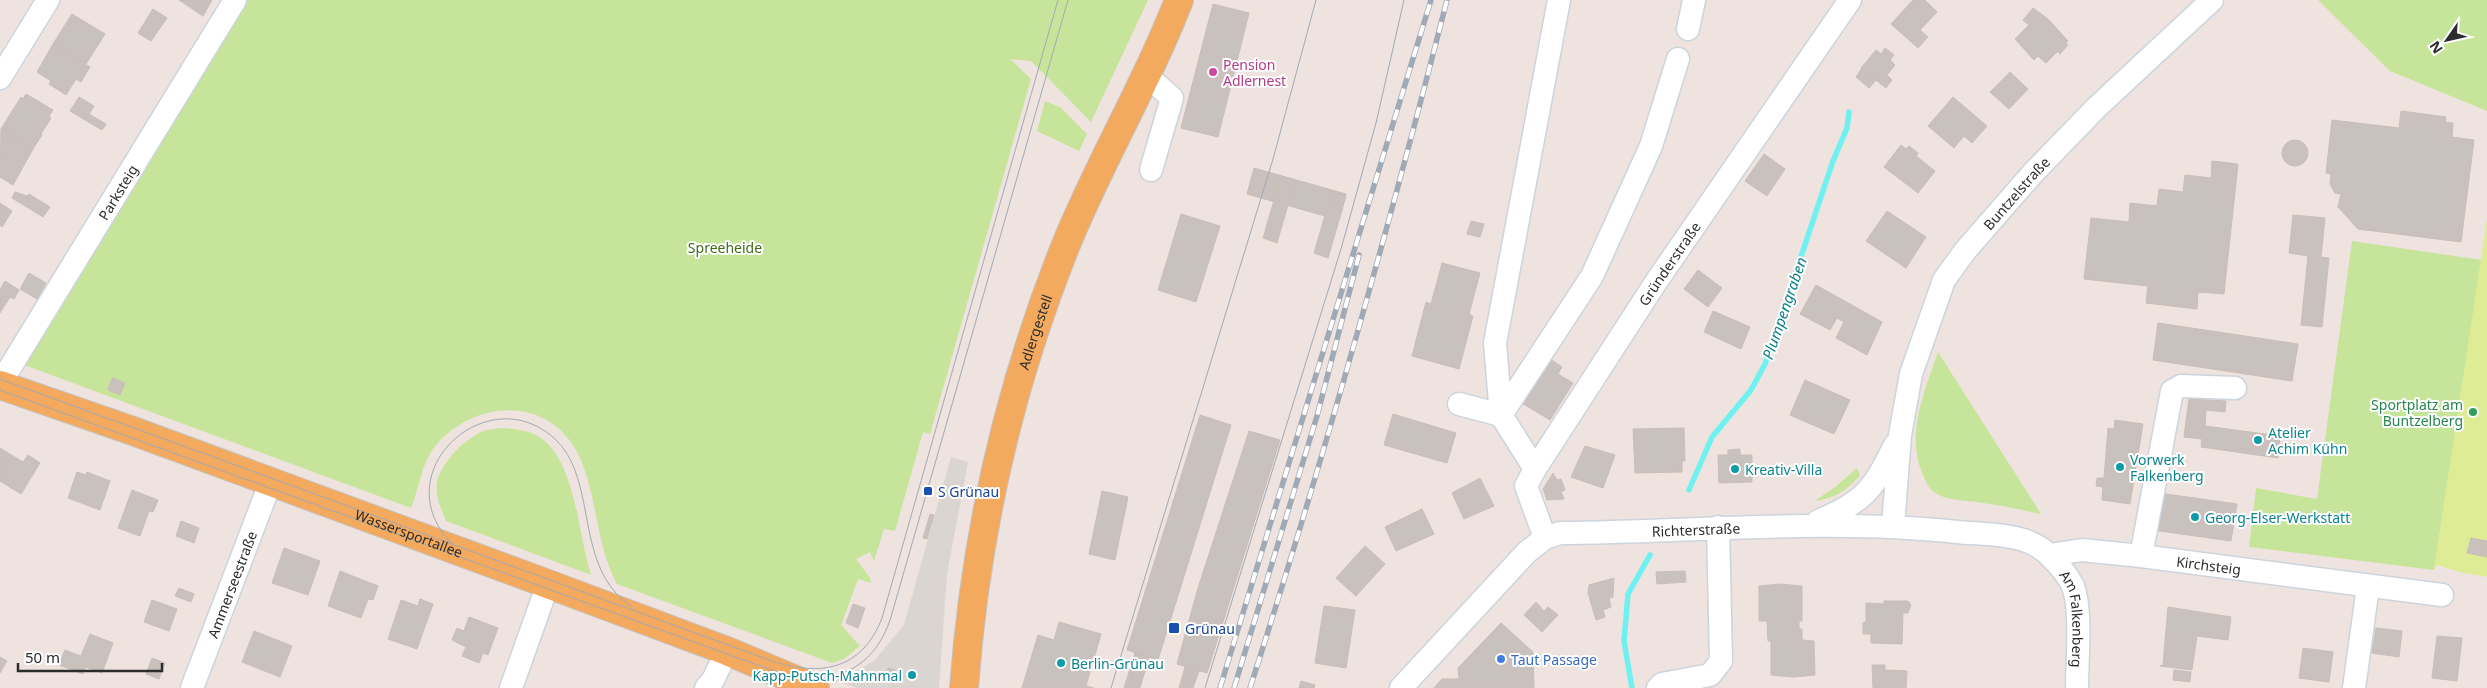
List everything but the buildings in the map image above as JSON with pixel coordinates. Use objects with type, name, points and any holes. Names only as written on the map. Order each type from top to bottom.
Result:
[{"type":"main road","name":"Adlergestell","points":[[964,688],[976,588],[992,491],[1017,389],[1040,317],[1068,240],[1093,181],[1146,75],[1179,0]]},
{"type":"main road","name":"Wassersportallee","points":[[0,384],[271,481],[728,651],[815,688]]},
{"type":"street","points":[[0,78],[48,0]]},
{"type":"street","name":"Parksteig","points":[[0,384],[235,0]]},
{"type":"street","points":[[1535,469],[1501,416],[1495,343],[1559,0]]},
{"type":"street","points":[[1688,29],[1694,0]]},
{"type":"street","name":"Gründerstraße","points":[[1546,538],[1526,486],[1535,469],[1656,282],[1850,0]]},
{"type":"street","name":"Buntzelstraße","points":[[1893,526],[1900,435],[1911,374],[1944,280],[1965,251],[2033,172],[2083,121],[2212,0]]},
{"type":"street","points":[[1501,416],[1592,276],[1652,146],[1678,59]]},
{"type":"street","points":[[1146,75],[1172,98],[1151,170]]},
{"type":"street","points":[[2141,556],[2172,391],[2186,386],[2235,388]]},
{"type":"street","points":[[1459,404],[1501,416]]},
{"type":"street","name":"Buntzelstraße","points":[[1810,524],[1842,512],[1856,502],[1877,481],[1900,435]]},
{"type":"street","name":"Ammerseestraße","points":[[192,688],[271,481]]},
{"type":"street","name":"Richterstraße","points":[[1401,688],[1527,552],[1546,538],[1560,533],[1810,524],[1893,526],[2015,538],[2035,544],[2050,555]]},
{"type":"street","points":[[1658,688],[1662,684],[1710,675],[1721,661],[1718,527]]},
{"type":"street","name":"Kirchsteig","points":[[2050,555],[2082,550],[2141,556],[2442,596]]},
{"type":"street","name":"Am Falkenberg","points":[[2050,555],[2072,585],[2077,603],[2077,688]]},
{"type":"street","points":[[511,688],[548,584]]},
{"type":"street","points":[[2354,688],[2368,587]]},
{"type":"street","points":[[706,688],[714,680],[728,651]]},
{"type":"green space","name":"Spreeheide","points":[[241,0],[1148,0],[1091,122],[1031,61],[1010,59],[1031,79],[930,434],[923,432],[895,531],[884,529],[874,561],[870,552],[856,559],[870,578],[871,583],[858,579],[841,625],[860,646],[844,659],[832,663],[617,584],[604,552],[590,488],[579,456],[566,436],[550,422],[532,414],[512,410],[491,412],[471,419],[452,430],[431,452],[424,467],[411,508],[16,362]]},
{"type":"green space","points":[[2318,0],[2487,0],[2487,111],[2390,71]]},
{"type":"green space","points":[[1045,101],[1060,107],[1087,134],[1079,151],[1037,131]]},
{"type":"green space","name":"Sportplatz am Buntzelberg","points":[[2487,219],[2487,577],[2437,565],[2434,570]]},
{"type":"green space","points":[[2352,241],[2482,260],[2434,570],[2249,547],[2256,488],[2317,499]]},
{"type":"green space","points":[[1938,352],[2041,514],[1993,504],[1944,497],[1936,494],[1927,484],[1918,460],[1916,429],[1923,397]]},
{"type":"green space","points":[[515,429],[536,435],[549,445],[560,460],[574,498],[591,575],[446,521],[437,493],[437,483],[443,467],[468,440],[485,430]]},
{"type":"green space","points":[[1857,468],[1860,475],[1845,490],[1834,496],[1814,501],[1834,488]]},
{"type":"shaded area","points":[[951,457],[968,462],[947,574],[939,688],[857,688],[834,680],[849,676],[875,660],[904,625]]},
{"type":"waterway","name":"Plumpengraben","points":[[1689,490],[1712,437],[1751,390],[1765,364],[1833,161],[1847,128],[1849,112]]},
{"type":"waterway","name":"Plumpengraben","points":[[1632,688],[1624,641],[1628,594],[1650,555]]},
{"type":"tram line","points":[[0,379],[772,661],[807,668],[823,668],[838,665],[851,659],[863,649],[874,635],[882,618],[1058,0]]},
{"type":"tram line","points":[[0,390],[774,671],[812,678],[846,672],[860,664],[873,652],[883,636],[891,617],[1068,0]]},
{"type":"tram line","points":[[1111,688],[1273,159],[1316,0]]},
{"type":"tram line","points":[[1205,688],[1341,249],[1376,123],[1404,0]]},
{"type":"tram line","points":[[452,544],[434,519],[429,493],[434,468],[447,447],[466,431],[489,421],[515,419],[540,428],[560,445],[573,465],[581,489],[591,541],[599,566],[612,588],[632,607]]},
{"type":"railway","points":[[1220,688],[1431,0]]},
{"type":"railway","points":[[1250,688],[1354,346],[1447,0]]},
{"type":"railway","points":[[1234,688],[1317,416],[1359,255]]},
{"type":"place","name":"Pension Adlernest","points":[[1213,72]]},
{"type":"place","name":"Sportplatz am Buntzelberg","points":[[2473,412]]},
{"type":"place","name":"Atelier Achim Kühn","points":[[2258,440]]},
{"type":"place","name":"Vorwerk Falkenberg","points":[[2120,467]]},
{"type":"place","name":"Kreativ-Villa","points":[[1735,469]]},
{"type":"place","name":"S Grünau","points":[[928,491]]},
{"type":"place","name":"Georg-Elser-Werkstatt","points":[[2195,517]]},
{"type":"place","name":"Grünau","points":[[1174,628]]},
{"type":"place","name":"Taut Passage","points":[[1501,659]]},
{"type":"place","name":"Berlin-Grünau","points":[[1061,663]]},
{"type":"place","name":"Kapp-Putsch-Mahnmal","points":[[912,675]]}]
